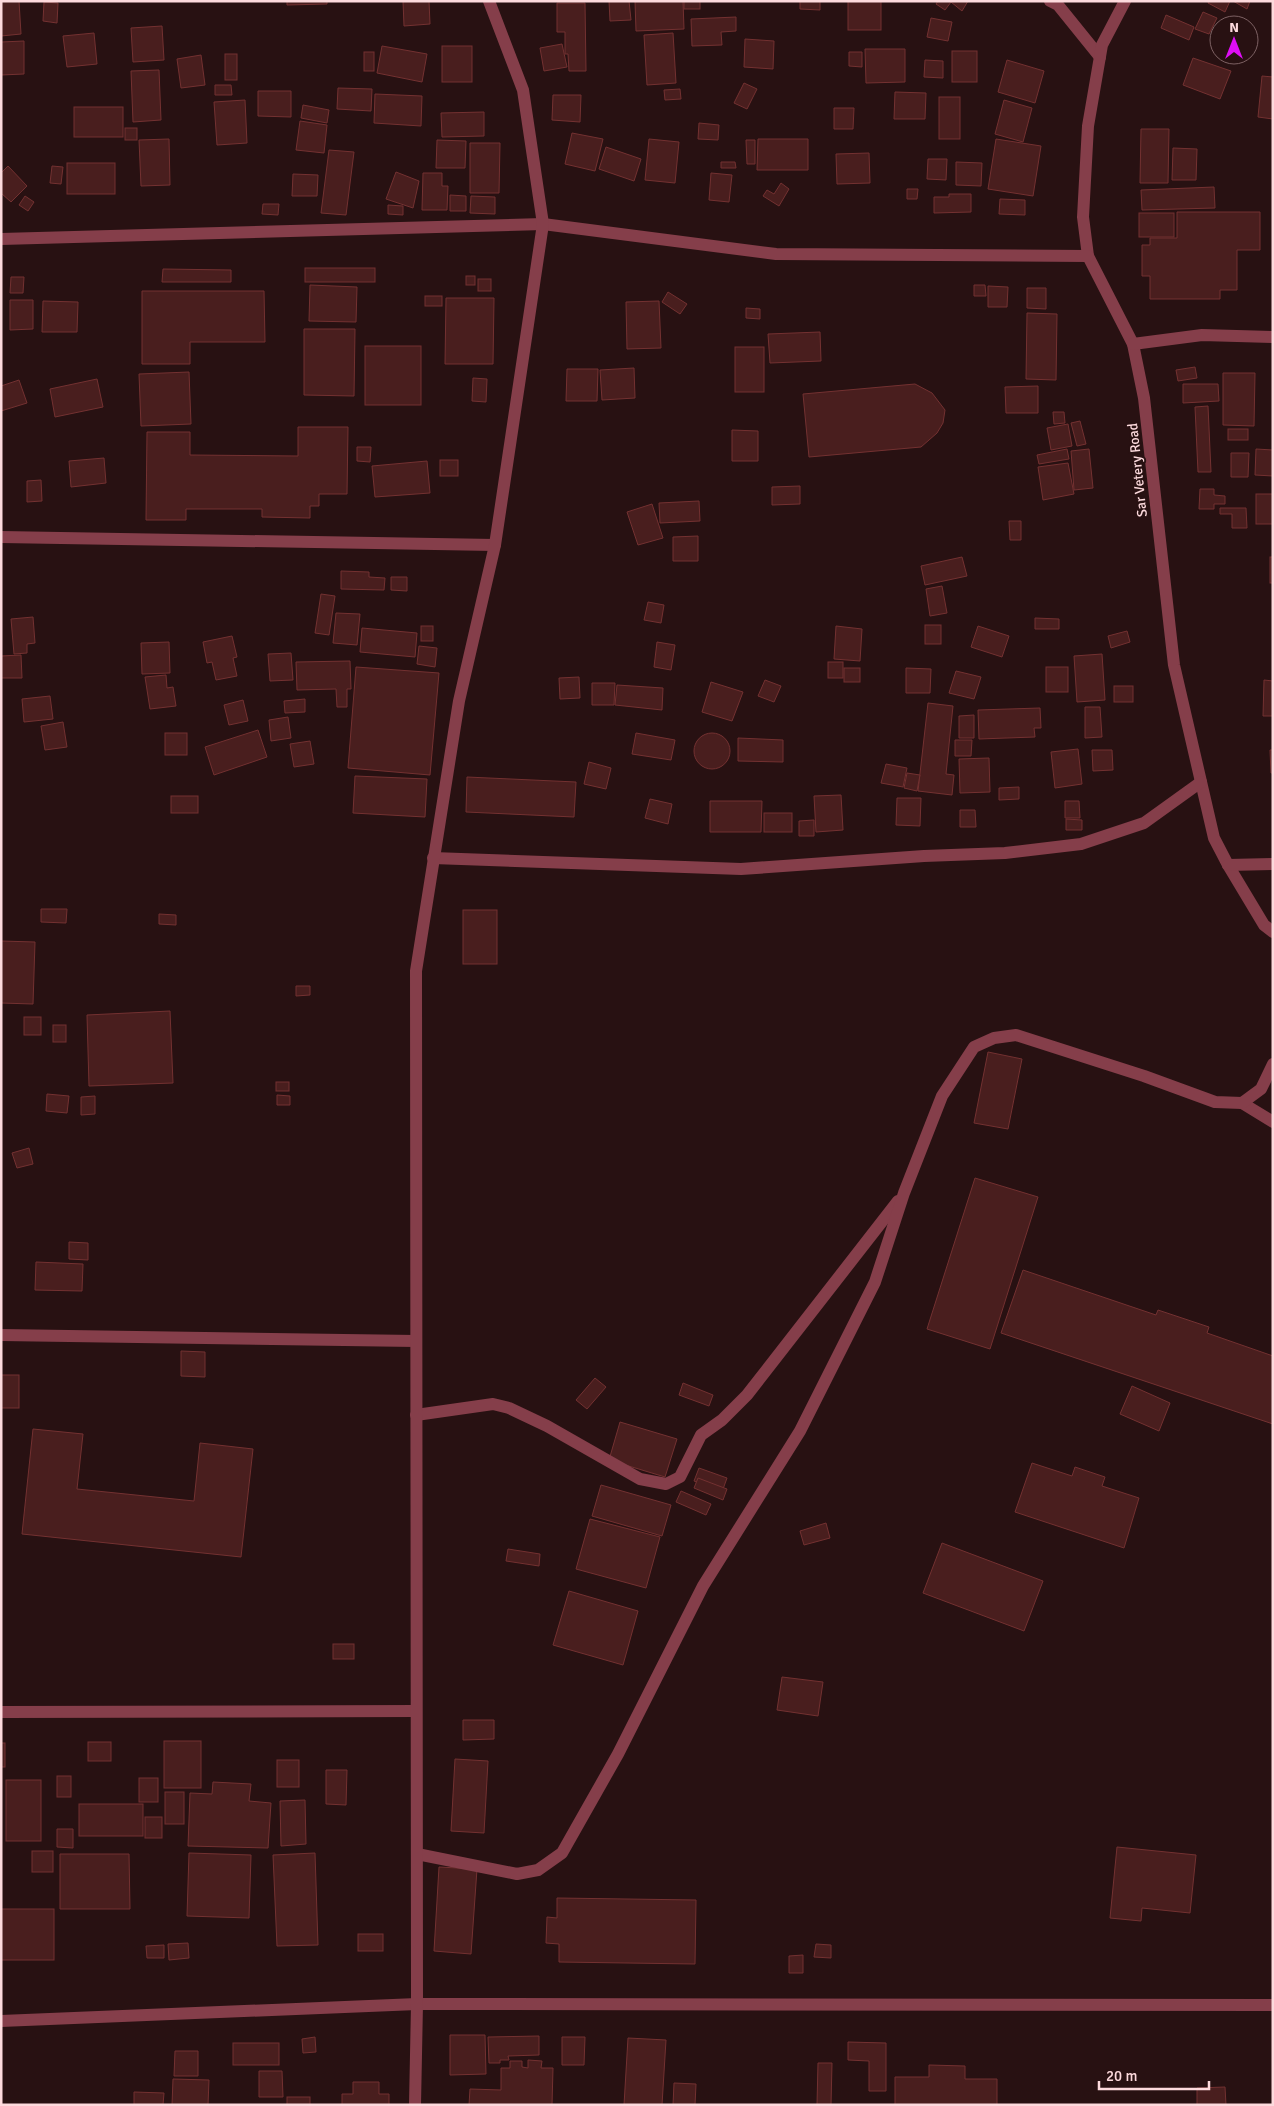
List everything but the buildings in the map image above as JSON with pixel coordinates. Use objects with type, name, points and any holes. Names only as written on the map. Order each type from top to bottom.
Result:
[{"type":"street","points":[[415,2105],[418,2004],[416,971],[459,700],[495,545],[544,224],[523,90],[489,1]]},
{"type":"street","points":[[1050,1],[1058,5],[1100,57]]},
{"type":"street","name":"Sar Vetery Road","points":[[1125,1],[1102,45],[1088,126],[1083,218],[1088,256],[1133,344],[1144,398],[1174,665],[1214,838],[1264,925],[1273,932]]},
{"type":"street","points":[[1,239],[544,224],[776,254],[1088,256]]},
{"type":"street","points":[[1133,344],[1202,335],[1273,338]]},
{"type":"street","points":[[1,536],[495,545]]},
{"type":"street","points":[[433,858],[741,869],[924,856],[1006,853],[1081,844],[1144,823],[1202,782]]},
{"type":"street","points":[[1228,865],[1273,864]]},
{"type":"street","points":[[417,1854],[517,1874],[538,1870],[562,1854],[618,1754],[703,1586],[800,1431],[875,1282],[904,1193],[942,1096],[974,1047],[994,1038],[1016,1036],[1144,1076],[1216,1102],[1242,1103],[1273,1122]]},
{"type":"street","points":[[1242,1103],[1260,1089],[1273,1064]]},
{"type":"street","points":[[416,1415],[485,1404],[509,1408],[546,1426],[640,1479],[666,1484],[680,1477],[701,1435],[722,1420],[747,1395],[904,1193]]},
{"type":"street","points":[[1,1334],[416,1341]]},
{"type":"street","points":[[1,1712],[416,1712]]},
{"type":"street","points":[[1,2021],[418,2004],[1273,2005]]}]
